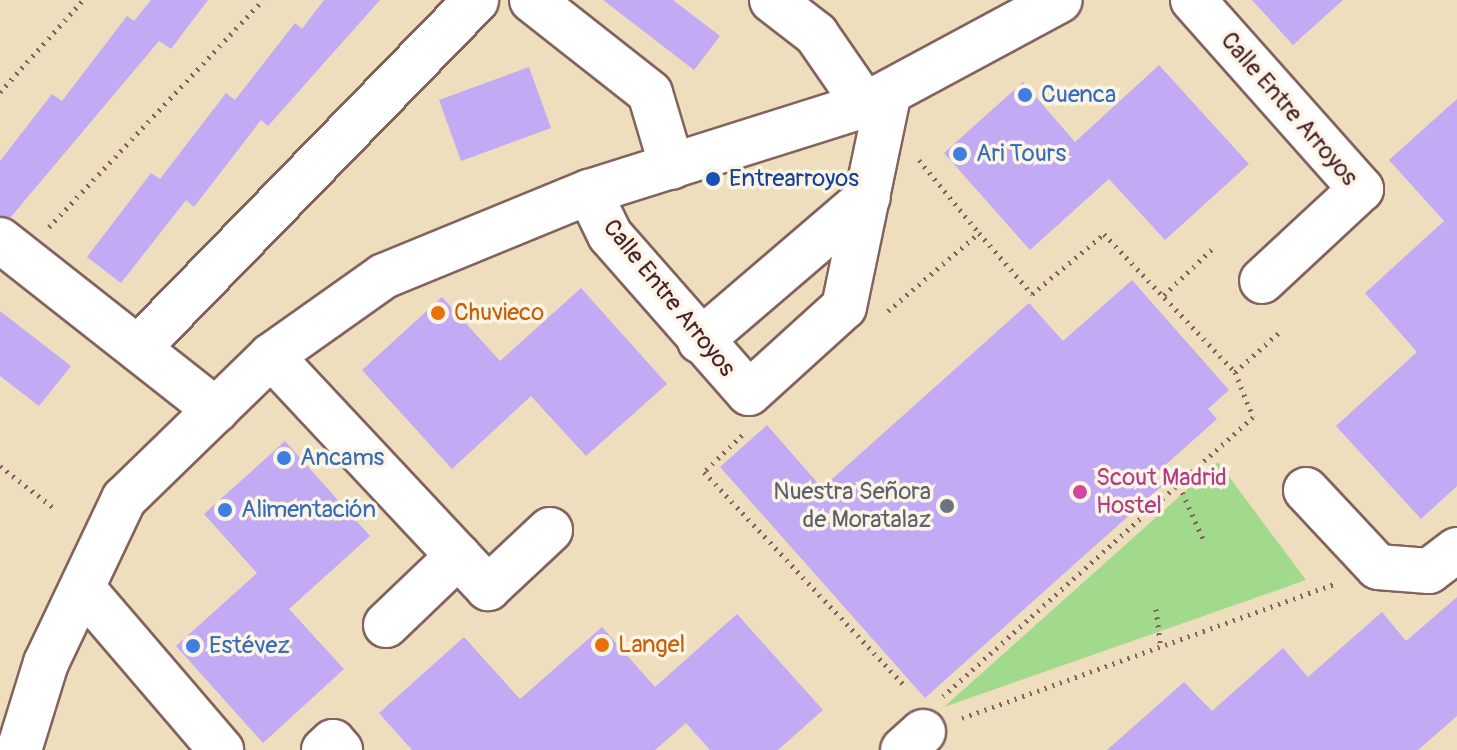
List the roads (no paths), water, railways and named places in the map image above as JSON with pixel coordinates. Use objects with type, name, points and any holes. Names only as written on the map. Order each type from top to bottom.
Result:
[{"type":"street","points":[[138,348],[476,0]]},
{"type":"street","points":[[532,0],[650,93],[672,167]]},
{"type":"street","points":[[772,0],[816,34],[876,101]]},
{"type":"street","name":"Calle Entre Arroyos","points":[[19,750],[46,663],[84,590],[124,499],[271,356],[384,276],[589,192],[876,101],[1060,0]]},
{"type":"street","name":"Calle Entre Arroyos","points":[[1193,0],[1361,189],[1262,281]]},
{"type":"street","name":"Calle Entre Arroyos","points":[[589,192],[610,235],[700,341],[749,393],[844,307],[868,197],[876,101]]},
{"type":"street","points":[[700,341],[868,197]]},
{"type":"street","points":[[0,240],[216,410]]},
{"type":"street","points":[[271,356],[488,588],[550,530]]},
{"type":"street","points":[[1306,490],[1378,567],[1429,571],[1457,550]]},
{"type":"street","points":[[386,625],[458,556]]},
{"type":"street","points":[[84,590],[221,750]]},
{"type":"street","points":[[324,750],[333,742],[340,750]]},
{"type":"place","name":"Cuenca","points":[[1025,95]]},
{"type":"place","name":"Ari Tours","points":[[960,154]]},
{"type":"place","name":"Entrearroyos","points":[[713,179]]},
{"type":"place","name":"Chuvieco","points":[[438,313]]},
{"type":"place","name":"Ancams","points":[[284,458]]},
{"type":"place","name":"Scout Madrid Hostel","points":[[1080,492]]},
{"type":"place","name":"Nuestra Señora de Moratalaz","points":[[947,506]]},
{"type":"place","name":"Alimentación","points":[[225,510]]},
{"type":"place","name":"Langel","points":[[602,645]]},
{"type":"place","name":"Estévez","points":[[193,646]]}]
